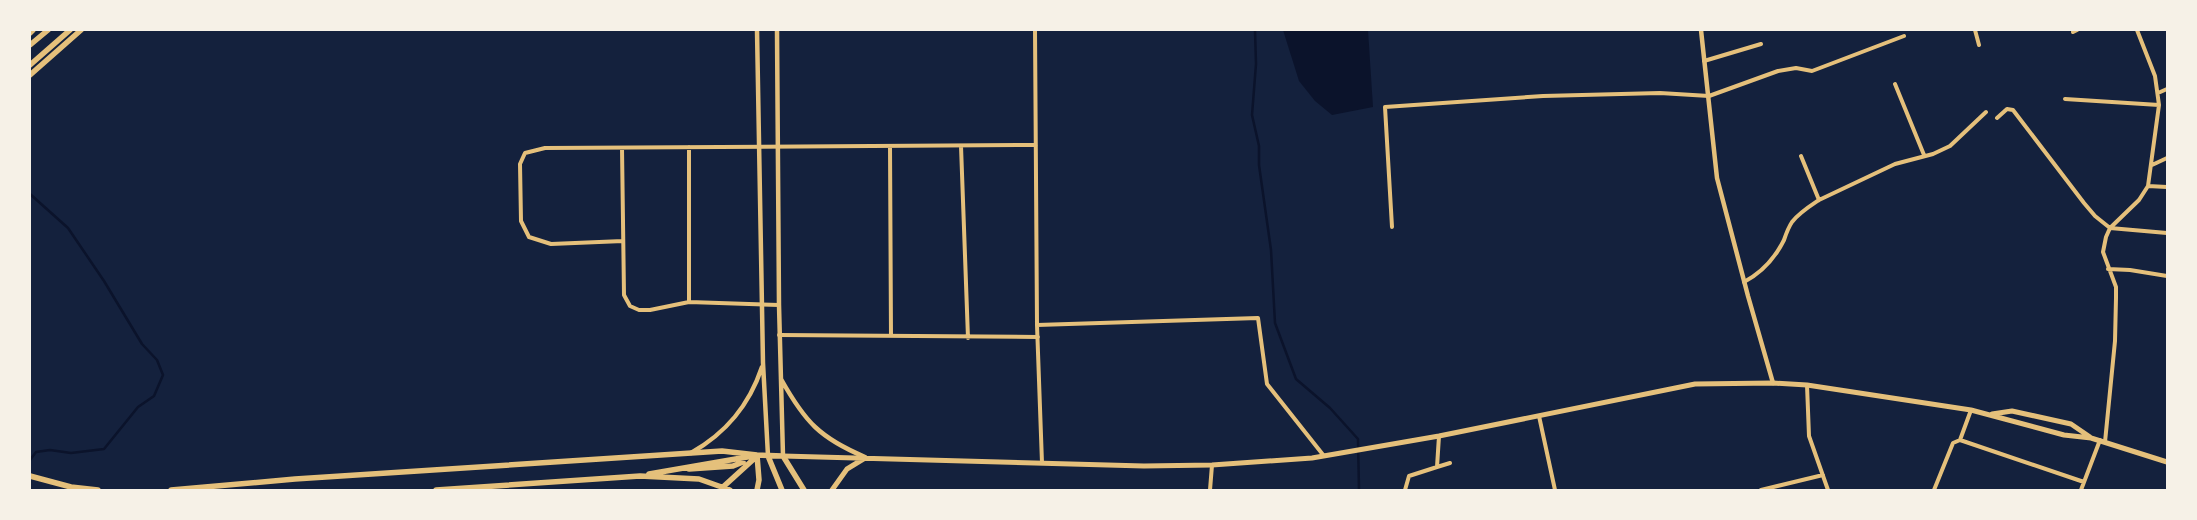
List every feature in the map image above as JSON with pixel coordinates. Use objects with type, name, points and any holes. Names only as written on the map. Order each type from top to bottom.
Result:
[{"type":"main road","points":[[30,33],[33,30]]},
{"type":"main road","points":[[30,45],[48,30]]},
{"type":"main road","points":[[30,65],[70,30]]},
{"type":"main road","points":[[30,75],[81,30]]},
{"type":"main road","points":[[170,490],[295,479],[722,451],[757,456],[865,457],[1042,464],[1212,465],[1324,456],[1399,444],[1695,384],[1773,383],[1807,385],[1971,410],[2064,435],[2091,438],[2167,462]]},
{"type":"main road","points":[[1990,414],[2012,411],[2071,424],[2091,438]]},
{"type":"main road","points":[[436,490],[640,476],[679,469],[699,470],[733,466],[757,456]]},
{"type":"main road","points":[[723,487],[757,456]]},
{"type":"main road","points":[[757,456],[757,490]]},
{"type":"main road","points":[[768,456],[782,490]]},
{"type":"main road","points":[[783,456],[804,490]]},
{"type":"main road","points":[[832,490],[847,469],[865,457]]},
{"type":"main road","points":[[30,476],[71,487],[98,490]]},
{"type":"main road","points":[[640,476],[698,479],[730,490]]},
{"type":"street","points":[[757,30],[763,363],[768,456]]},
{"type":"street","points":[[777,30],[779,335],[783,456]]},
{"type":"street","points":[[1035,30],[1037,325],[1042,464]]},
{"type":"street","points":[[1701,30],[1717,178],[1773,383]]},
{"type":"street","points":[[1975,30],[1979,45]]},
{"type":"street","points":[[2081,490],[2102,441],[2115,341],[2116,287],[2103,252],[2106,236],[2110,228],[2131,210],[2148,186],[2152,165],[2159,105],[2158,92],[2155,76],[2137,30]]},
{"type":"street","points":[[1392,227],[1385,107],[1543,96],[1660,93],[1709,96],[1778,71],[1796,68],[1812,71],[1904,36]]},
{"type":"street","points":[[1704,61],[1760,44]]},
{"type":"street","points":[[1895,84],[1924,155]]},
{"type":"street","points":[[2158,92],[2167,90]]},
{"type":"street","points":[[2065,99],[2159,105]]},
{"type":"street","points":[[1997,118],[2007,109],[2013,110],[2084,203],[2110,228],[2167,233]]},
{"type":"street","points":[[1744,282],[1757,275],[1766,266],[1793,222],[1819,200],[1894,164],[1950,146],[1986,112]]},
{"type":"street","points":[[623,241],[551,244],[529,237],[521,221],[520,164],[526,153],[536,150],[622,148],[1036,145]]},
{"type":"street","points":[[890,146],[891,336]]},
{"type":"street","points":[[961,146],[968,338]]},
{"type":"street","points":[[688,147],[689,302]]},
{"type":"street","points":[[622,148],[624,295],[630,306],[638,310],[650,310],[689,302],[779,305]]},
{"type":"street","points":[[1801,156],[1819,200]]},
{"type":"street","points":[[2152,165],[2167,158]]},
{"type":"street","points":[[2148,186],[2167,187]]},
{"type":"street","points":[[2108,269],[2130,270],[2167,276]]},
{"type":"street","points":[[1037,325],[1258,318],[1267,384],[1324,456]]},
{"type":"street","points":[[779,335],[968,338],[1038,337]]},
{"type":"street","points":[[690,453],[708,443],[737,416],[752,392],[763,363]]},
{"type":"street","points":[[780,377],[795,404],[822,434],[843,447],[865,457]]},
{"type":"street","points":[[1807,385],[1809,436],[1828,490]]},
{"type":"street","points":[[1960,440],[1971,410]]},
{"type":"street","points":[[1539,416],[1555,490]]},
{"type":"street","points":[[1437,467],[1439,436]]},
{"type":"street","points":[[1934,490],[1953,443],[1960,440],[2084,482]]},
{"type":"street","points":[[1405,490],[1409,476],[1450,463]]},
{"type":"street","points":[[1210,490],[1212,465]]},
{"type":"street","points":[[1761,490],[1823,475]]},
{"type":"water","points":[[1283,30],[1368,30],[1373,107],[1332,115],[1315,101],[1299,81]]},
{"type":"waterway","points":[[1255,30],[1256,64],[1252,115],[1259,146],[1259,165],[1271,250],[1275,323],[1296,379],[1330,408],[1358,439],[1359,490]]},
{"type":"waterway","points":[[30,194],[68,228],[104,281],[142,344],[157,360],[163,375],[154,396],[138,407],[104,449],[71,453],[50,450],[36,452],[30,460]]}]
